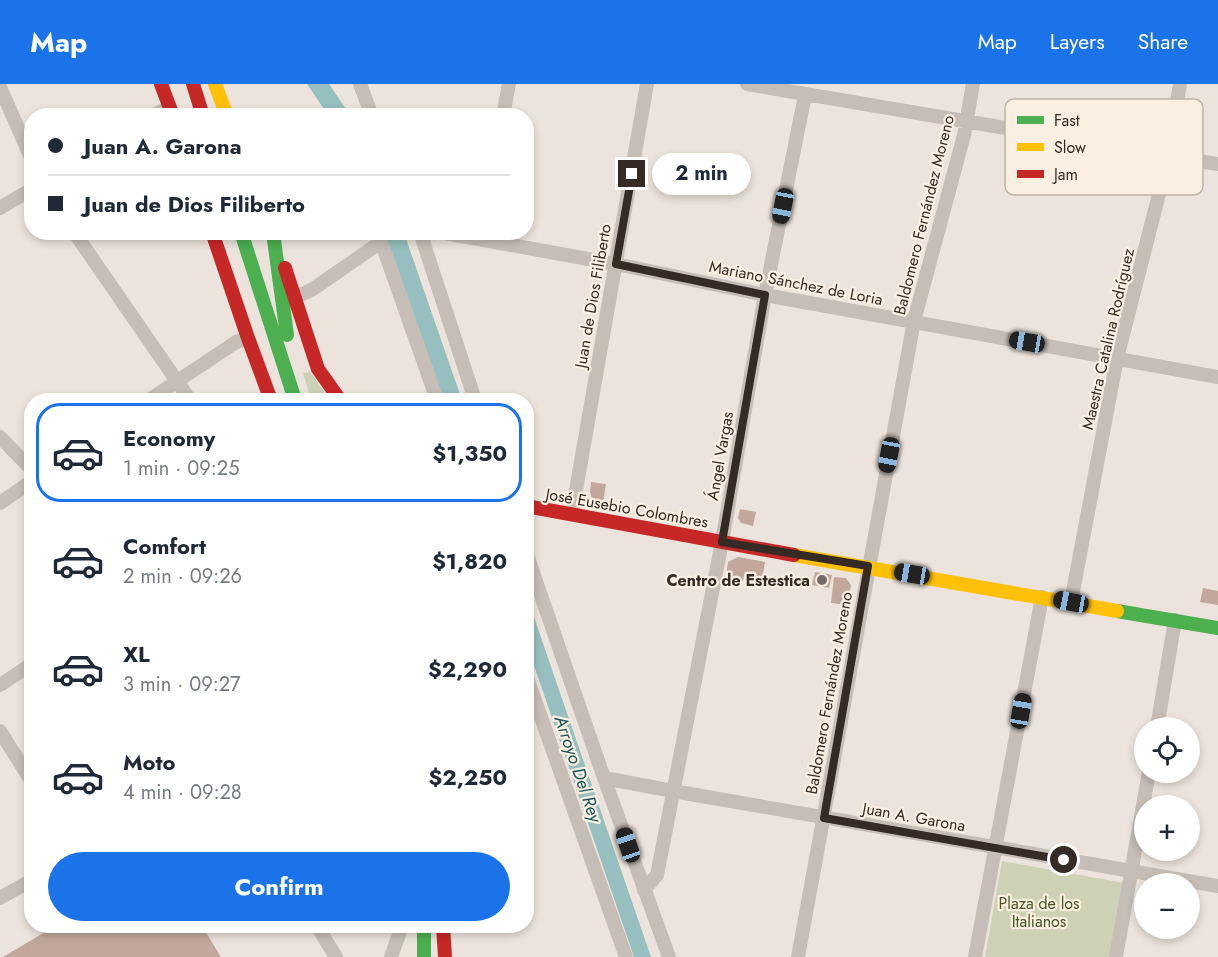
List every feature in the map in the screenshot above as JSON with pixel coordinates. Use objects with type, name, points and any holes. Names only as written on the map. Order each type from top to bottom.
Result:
[{"type":"main road","points":[[161,84],[170,108]]},
{"type":"main road","points":[[179,84],[186,108]]},
{"type":"main road","points":[[193,84],[200,108]]},
{"type":"main road","points":[[215,84],[224,108]]},
{"type":"main road","points":[[215,240],[268,393]]},
{"type":"main road","points":[[229,240],[278,393]]},
{"type":"main road","points":[[244,240],[295,393]]},
{"type":"main road","points":[[273,240],[296,393]]},
{"type":"main road","points":[[274,240],[296,297],[318,369],[334,393]]},
{"type":"main road","name":"José Eusebio Colombres","points":[[534,507],[1218,628]]},
{"type":"main road","points":[[424,933],[424,957]]},
{"type":"main road","points":[[443,933],[445,957]]},
{"type":"street","points":[[360,84],[369,108]]},
{"type":"street","points":[[504,108],[509,84]]},
{"type":"street","name":"Juan de Dios Filiberto","points":[[572,513],[647,84]]},
{"type":"street","points":[[747,84],[1005,128]]},
{"type":"street","name":"Baldomero Fernández Moreno","points":[[798,957],[914,321],[966,121],[973,84]]},
{"type":"street","name":"Maestra Catalina Rodríguez","points":[[1178,99],[1180,84]]},
{"type":"street","points":[[0,87],[24,142]]},
{"type":"street","name":"Ángel Vargas","points":[[644,890],[657,875],[722,542],[765,295],[805,95]]},
{"type":"street","points":[[1203,162],[1218,164]]},
{"type":"street","points":[[0,208],[24,194]]},
{"type":"street","name":"Maestra Catalina Rodríguez","points":[[1071,602],[1117,358],[1159,195]]},
{"type":"street","points":[[80,240],[186,393]]},
{"type":"street","points":[[423,240],[473,393]]},
{"type":"street","name":"Mariano Sánchez de Loria","points":[[500,240],[765,295],[1218,377]]},
{"type":"street","points":[[296,297],[313,289],[378,244],[382,244],[435,393]]},
{"type":"street","points":[[160,393],[236,342],[248,338]]},
{"type":"street","points":[[0,437],[24,462]]},
{"type":"street","points":[[0,503],[24,486]]},
{"type":"street","points":[[534,575],[669,957]]},
{"type":"street","points":[[975,957],[1042,597]]},
{"type":"street","points":[[1159,717],[1176,620]]},
{"type":"street","points":[[0,685],[24,669]]},
{"type":"street","points":[[534,698],[626,957]]},
{"type":"street","points":[[0,731],[24,769]]},
{"type":"street","name":"Juan A. Garona","points":[[604,778],[1218,886]]},
{"type":"street","points":[[1116,957],[1147,783]]},
{"type":"street","points":[[0,898],[24,884]]},
{"type":"street","points":[[321,933],[336,957]]},
{"type":"street","points":[[391,957],[400,933]]},
{"type":"green space","points":[[310,372],[325,393],[309,393],[303,373]]},
{"type":"green space","name":"Plaza de los Italianos","points":[[1002,861],[1124,883],[1111,957],[985,957]]},
{"type":"water","points":[[307,84],[329,84],[345,108],[323,108]]},
{"type":"water","points":[[387,240],[406,240],[460,393],[441,393]]},
{"type":"water","name":"Arroyo Del Rey","points":[[534,617],[651,957],[634,957],[534,665]]},
{"type":"building","points":[[591,482],[606,484],[603,504],[593,502],[590,492]]},
{"type":"building","points":[[740,509],[756,512],[753,526],[741,523],[738,518]]},
{"type":"building","points":[[738,557],[765,562],[761,587],[754,586],[756,577],[744,575],[743,581],[726,578],[728,562]]},
{"type":"building","name":"Centro de Estestica","points":[[815,572],[832,575],[829,588],[812,585]]},
{"type":"building","points":[[834,577],[846,578],[851,585],[848,605],[831,603]]},
{"type":"building","points":[[1203,588],[1218,591],[1218,605],[1200,602]]},
{"type":"building","points":[[43,933],[206,933],[221,957],[3,957]]},
{"type":"traffic: fast","points":[[244,240],[293,393]]},
{"type":"traffic: fast","points":[[274,240],[287,335]]},
{"type":"traffic: fast","points":[[1117,611],[1218,628]]},
{"type":"traffic: fast","points":[[424,933],[424,957]]},
{"type":"traffic: slow","points":[[215,84],[224,108]]},
{"type":"traffic: slow","points":[[794,555],[1117,611]]},
{"type":"traffic: jam","points":[[161,84],[170,108]]},
{"type":"traffic: jam","points":[[193,84],[200,108]]},
{"type":"traffic: jam","points":[[215,240],[248,338]]},
{"type":"traffic: jam","points":[[285,268],[318,369],[335,393]]},
{"type":"traffic: jam","points":[[248,338],[268,393]]},
{"type":"traffic: jam","points":[[534,507],[794,555]]},
{"type":"traffic: jam","points":[[443,933],[445,957]]},
{"type":"place","name":"Centro de Estestica","points":[[822,580]]},
{"type":"route","points":[[632,174],[616,264],[765,295],[722,542],[868,566],[824,818],[1064,860]]}]
